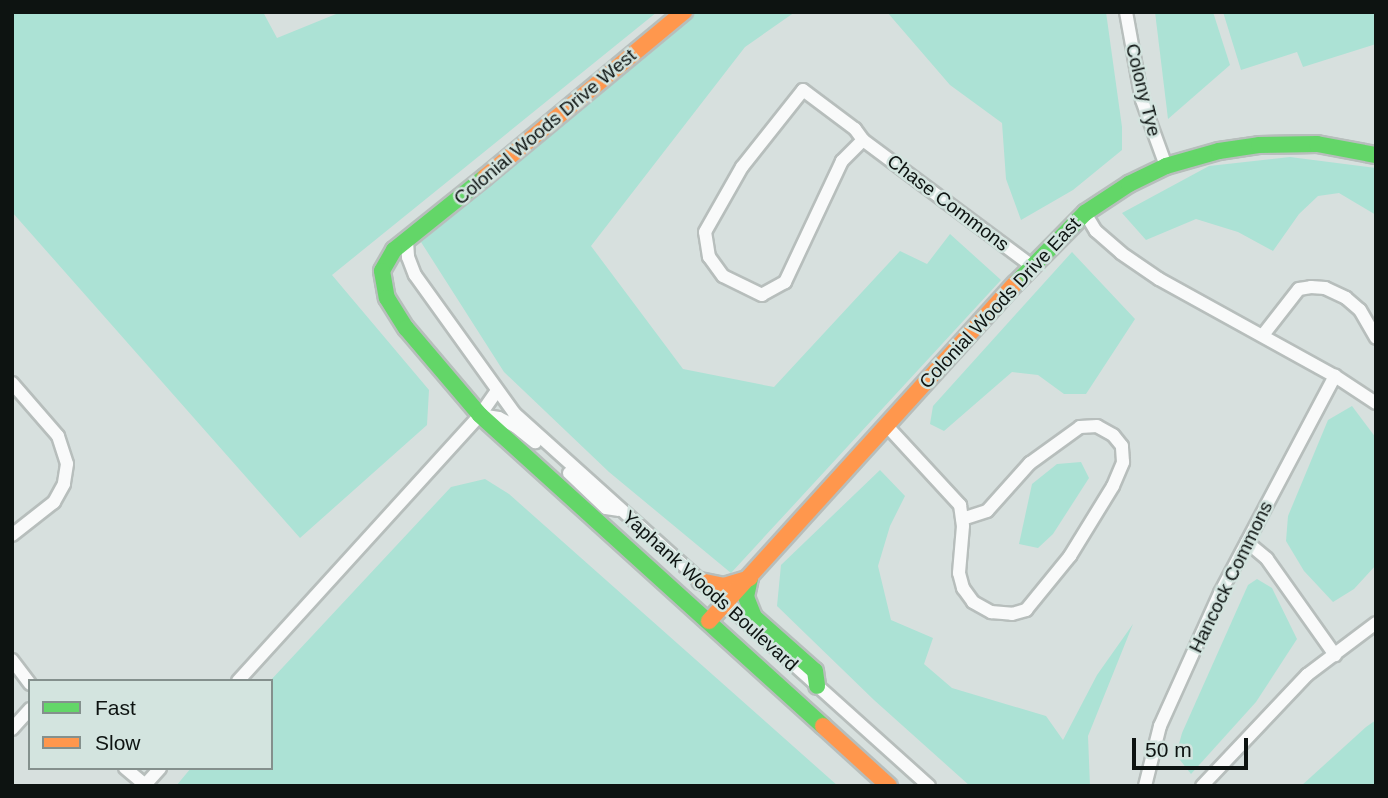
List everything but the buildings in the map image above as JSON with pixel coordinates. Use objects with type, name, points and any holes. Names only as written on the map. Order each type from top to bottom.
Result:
[{"type":"street","name":"Colonial Woods Drive West","points":[[407,242],[684,12]]},
{"type":"street","name":"Colony Tye","points":[[1126,12],[1142,100],[1166,166]]},
{"type":"street","name":"Chase Commons","points":[[863,140],[842,160],[785,282],[762,295],[723,276],[709,257],[705,232],[742,167],[803,90],[855,129],[863,140],[1032,266]]},
{"type":"street","name":"Colonial Woods Drive East","points":[[709,621],[1032,266],[1084,213],[1129,184],[1166,166],[1219,151],[1259,145],[1317,144],[1376,155]]},
{"type":"street","points":[[1084,213],[1096,231],[1121,253],[1159,279],[1375,399]]},
{"type":"street","name":"Yaphank Woods Boulevard","points":[[889,786],[480,415],[406,328],[387,298],[382,271],[394,250],[407,242],[408,257],[415,275],[496,392],[514,413],[929,786]]},
{"type":"street","points":[[1263,335],[1299,289],[1311,287],[1325,288],[1346,298],[1360,310],[1376,338]]},
{"type":"street","name":"Hancock Commons","points":[[1145,786],[1160,726],[1220,593],[1335,376]]},
{"type":"street","points":[[12,383],[58,436],[67,464],[64,484],[54,502],[12,535]]},
{"type":"street","points":[[241,679],[480,415],[496,392]]},
{"type":"street","points":[[480,415],[499,418],[515,426],[606,508],[620,511]]},
{"type":"street","points":[[887,426],[960,505],[962,519],[959,573],[963,589],[973,602],[991,612],[1012,614],[1026,610],[1056,575],[1094,519],[1123,462],[1122,446],[1114,435],[1097,426],[1080,427],[1030,463],[987,511],[962,519]]},
{"type":"street","points":[[1247,542],[1267,559],[1335,655]]},
{"type":"street","points":[[700,582],[724,586],[750,579],[746,597],[754,617],[815,671],[817,686]]},
{"type":"street","points":[[1202,786],[1307,675],[1376,623]]},
{"type":"street","points":[[12,660],[28,681]]},
{"type":"street","points":[[12,729],[28,711]]},
{"type":"street","points":[[127,770],[145,785],[158,770]]},
{"type":"green space","points":[[12,12],[263,12],[277,38],[341,12],[657,12],[332,275],[429,390],[427,425],[300,538],[12,212]]},
{"type":"green space","points":[[692,12],[795,12],[745,47],[591,246],[683,369],[774,387],[900,251],[927,264],[950,234],[1001,280],[731,573],[609,472],[504,372],[421,242]]},
{"type":"green space","points":[[887,12],[1106,12],[1122,127],[1122,150],[1073,190],[1021,220],[1006,179],[1002,123],[950,85]]},
{"type":"green space","points":[[1155,12],[1213,12],[1230,65],[1168,119]]},
{"type":"green space","points":[[1223,12],[1376,12],[1376,44],[1303,67],[1297,52],[1241,70]]},
{"type":"green space","points":[[1290,157],[1376,168],[1376,215],[1339,193],[1318,196],[1299,214],[1273,251],[1238,232],[1196,219],[1146,240],[1122,213],[1209,166]]},
{"type":"green space","points":[[1072,252],[1135,319],[1086,394],[1064,394],[1038,375],[1012,372],[944,431],[930,424],[933,406]]},
{"type":"green space","points":[[1352,406],[1376,438],[1376,565],[1354,589],[1333,602],[1304,571],[1286,541],[1288,516],[1328,420]]},
{"type":"green space","points":[[1081,462],[1089,478],[1053,534],[1038,548],[1019,544],[1032,484],[1057,464]]},
{"type":"green space","points":[[880,470],[905,496],[890,526],[878,566],[891,620],[933,638],[924,664],[952,688],[1046,716],[1063,740],[1097,675],[1133,624],[1088,736],[1090,786],[970,786],[874,700],[777,606],[781,565]]},
{"type":"green space","points":[[485,479],[509,494],[838,786],[176,786],[189,770],[273,770],[272,679],[451,487]]},
{"type":"green space","points":[[1257,579],[1272,588],[1297,639],[1256,702],[1191,774],[1176,755],[1182,733],[1248,585]]},
{"type":"green space","points":[[1376,720],[1376,786],[1301,786],[1366,727]]},
{"type":"traffic: fast","points":[[1015,284],[1085,213],[1129,184],[1166,166],[1219,151],[1259,145],[1317,144],[1376,155]]},
{"type":"traffic: fast","points":[[485,177],[394,250],[382,271],[387,298],[406,328],[480,415],[823,726]]},
{"type":"traffic: fast","points":[[750,578],[746,597],[754,617],[815,671],[817,686]]},
{"type":"traffic: slow","points":[[485,177],[684,12]]},
{"type":"traffic: slow","points":[[709,621],[1015,284]]},
{"type":"traffic: slow","points":[[700,581],[724,586],[750,578]]},
{"type":"traffic: slow","points":[[823,726],[889,786]]}]
